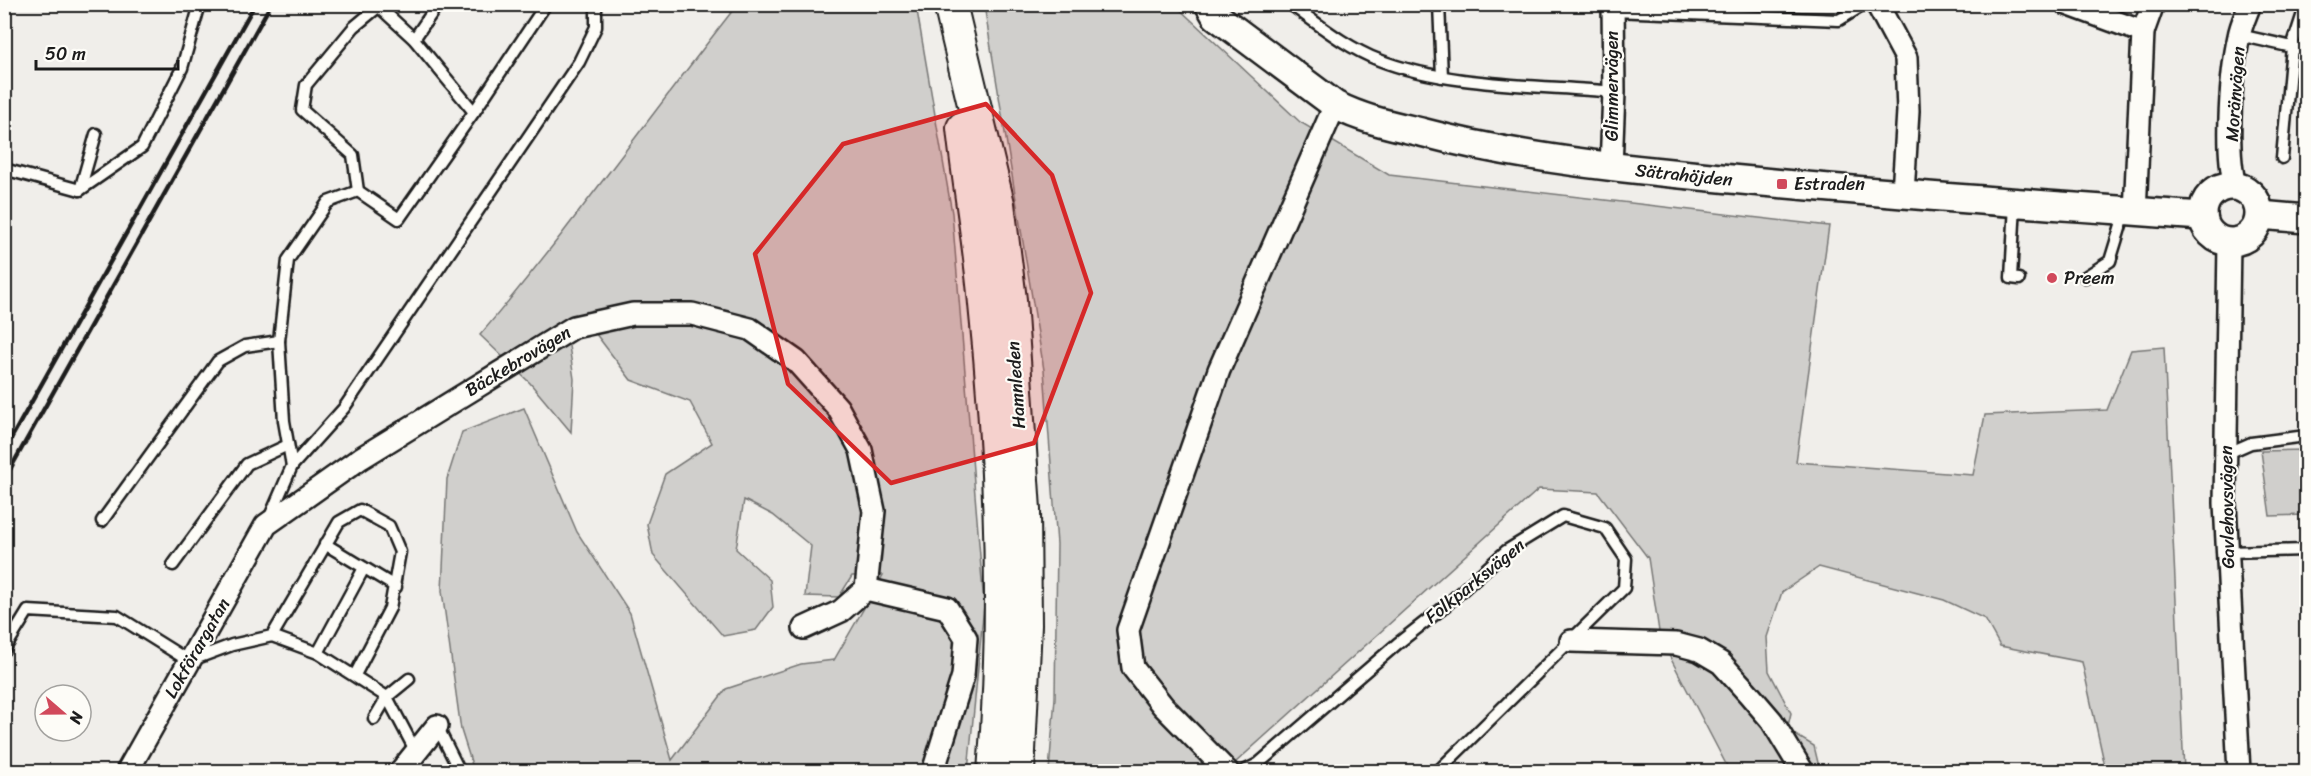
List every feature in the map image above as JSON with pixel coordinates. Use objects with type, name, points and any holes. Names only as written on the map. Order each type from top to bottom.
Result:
[{"type":"main road","name":"Hamnleden","points":[[950,4],[985,303],[995,419],[1000,513],[1001,628],[994,771]]},
{"type":"main road","name":"Hamnleden","points":[[950,4],[998,204],[1010,300],[1024,510],[1025,625],[1018,771]]},
{"type":"street","name":"Sätrahöjden","points":[[1209,4],[1216,16],[1335,105],[1354,115],[1460,142],[1572,164],[1760,183],[2130,213],[2203,216]]},
{"type":"street","points":[[1877,4],[1906,58],[1908,111],[1903,193]]},
{"type":"street","points":[[2067,4],[2143,32]]},
{"type":"street","points":[[2130,213],[2143,32],[2152,4]]},
{"type":"street","name":"Moränvägen","points":[[2235,185],[2230,169],[2232,103],[2239,35],[2250,4]]},
{"type":"street","name":"Glimmervägen","points":[[1611,167],[1614,92],[1613,8]]},
{"type":"street","points":[[1228,771],[1163,706],[1133,668],[1128,630],[1219,370],[1335,105]]},
{"type":"street","points":[[2235,185],[2243,188],[2256,199],[2260,215],[2253,232],[2247,238],[2229,242],[2214,237],[2208,231],[2203,216],[2203,207],[2211,193],[2218,188],[2235,185]]},
{"type":"street","points":[[2260,215],[2307,219]]},
{"type":"street","name":"Gavlehovsvägen","points":[[2229,242],[2227,552],[2239,771]]},
{"type":"street","name":"Bäckebrovägen","points":[[266,525],[361,458],[502,369],[574,327],[633,314],[692,314],[750,329],[796,361],[838,408],[861,450],[874,511],[866,589]]},
{"type":"street","name":"Lokförargatan","points":[[127,771],[266,525]]},
{"type":"street","points":[[804,628],[841,611],[866,589],[947,608],[966,638],[963,676],[933,771]]},
{"type":"street","points":[[1570,641],[1676,644],[1699,650],[1721,663],[1748,693],[1772,721],[1803,771]]},
{"type":"street","points":[[400,771],[437,726]]},
{"type":"lane","points":[[80,190],[142,147],[182,68],[200,4]]},
{"type":"lane","points":[[414,39],[438,4]]},
{"type":"lane","points":[[474,112],[414,39],[377,6],[354,27],[306,85],[302,110],[353,155],[358,191],[399,219],[474,112],[546,4]]},
{"type":"lane","points":[[1290,4],[1319,26],[1379,60],[1442,77],[1614,92]]},
{"type":"lane","points":[[1438,4],[1442,77]]},
{"type":"lane","points":[[1613,8],[1839,20],[1865,4]]},
{"type":"lane","points":[[2282,158],[2292,47],[2306,4]]},
{"type":"lane","points":[[266,525],[292,466],[344,408],[579,62],[596,27],[596,5]]},
{"type":"lane","points":[[2239,35],[2307,50]]},
{"type":"lane","points":[[80,190],[96,134]]},
{"type":"lane","points":[[4,169],[80,190]]},
{"type":"lane","points":[[292,466],[288,445],[279,341],[288,260],[328,202],[358,191]]},
{"type":"lane","points":[[2015,204],[2011,278],[2019,279]]},
{"type":"lane","points":[[2085,277],[2110,261],[2130,213]]},
{"type":"lane","points":[[102,521],[218,361],[245,346],[279,341]]},
{"type":"lane","points":[[2226,454],[2251,442],[2307,436]]},
{"type":"lane","points":[[173,565],[246,464],[288,445]]},
{"type":"lane","points":[[272,636],[339,522],[360,510],[389,526],[400,552],[396,587],[390,608],[355,675]]},
{"type":"lane","name":"Folkparksvägen","points":[[1242,771],[1258,764],[1397,644],[1443,608],[1506,551],[1563,516],[1605,528],[1626,559],[1624,588],[1437,771]]},
{"type":"lane","points":[[326,544],[396,587]]},
{"type":"lane","points":[[2227,552],[2307,549]]},
{"type":"lane","points":[[318,653],[364,568]]},
{"type":"lane","points":[[4,650],[28,611],[117,616],[189,661],[232,645],[272,636],[318,653],[387,697],[416,750]]},
{"type":"lane","points":[[374,719],[387,697],[409,679]]},
{"type":"lane","points":[[437,726],[460,771]]},
{"type":"highlighted area","points":[[986,104],[1052,175],[1091,293],[1034,443],[891,483],[788,384],[755,254],[843,144]]},
{"type":"shaded area","points":[[737,5],[916,5],[952,213],[984,605],[968,771],[474,771],[461,730],[442,591],[447,479],[462,432],[524,408],[577,532],[630,613],[672,760],[726,689],[801,664],[834,660],[883,575],[852,576],[839,597],[805,596],[811,546],[773,515],[744,500],[736,549],[770,580],[773,607],[756,630],[723,636],[653,555],[647,524],[665,474],[712,443],[690,402],[631,380],[583,317],[566,326],[574,379],[571,432],[530,383],[480,335],[546,254]]},
{"type":"shaded area","points":[[984,5],[1175,5],[1300,122],[1389,175],[1829,226],[1796,462],[1973,475],[1985,415],[2107,410],[2131,350],[2164,347],[2184,771],[2106,771],[2082,662],[2000,646],[1985,619],[1944,600],[1819,567],[1782,592],[1767,637],[1769,671],[1791,713],[1787,730],[1814,746],[1820,771],[1725,771],[1728,768],[1660,638],[1648,558],[1598,492],[1539,489],[1226,771],[1049,771],[1055,698],[1057,544],[1044,370]]},
{"type":"shaded area","points":[[2306,450],[2306,515],[2270,516],[2261,451]]},
{"type":"railway","points":[[4,451],[255,4]]},
{"type":"railway","points":[[4,480],[271,4]]},
{"type":"place","name":"Estraden","points":[[1782,184]]},
{"type":"place","name":"Preem","points":[[2052,278]]}]
